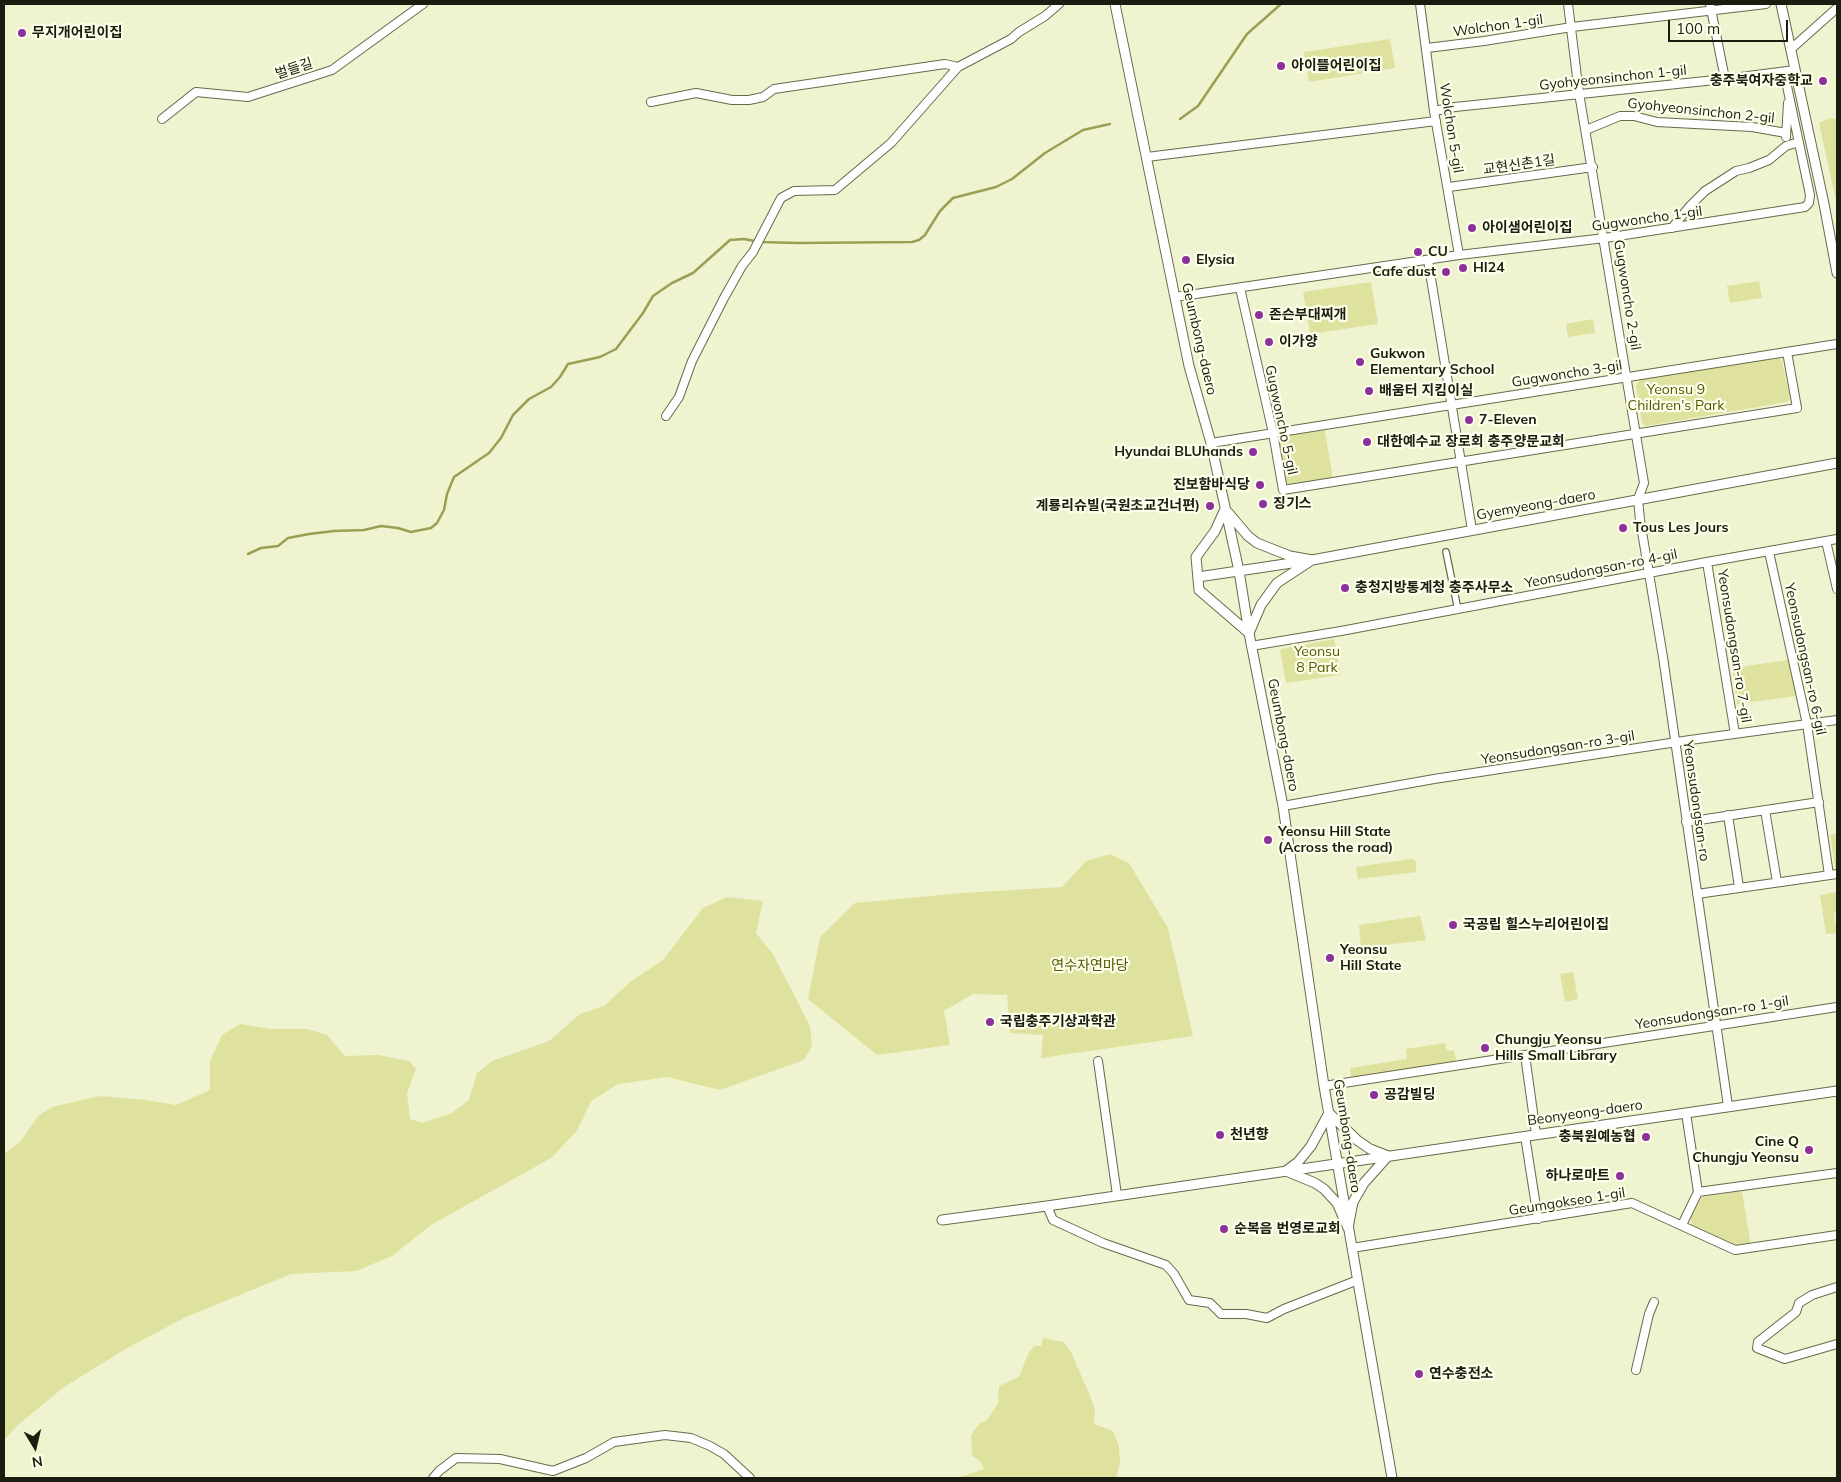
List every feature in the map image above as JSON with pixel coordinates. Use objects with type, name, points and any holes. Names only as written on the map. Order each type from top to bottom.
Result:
[{"type":"street","name":"벌들길","points":[[162,119],[196,92],[248,97],[332,70],[423,4]]},
{"type":"street","points":[[666,416],[679,397],[692,361],[724,298],[756,246],[781,198],[794,191],[835,190],[891,143],[958,68],[1011,39],[1059,4]]},
{"type":"street","name":"Geumbong-daero","points":[[1115,4],[1189,366],[1211,443],[1239,571],[1251,646],[1283,806],[1324,1086],[1392,1478]]},
{"type":"street","name":"Wolchon 5-gil","points":[[1420,4],[1434,111],[1459,255]]},
{"type":"street","points":[[1568,4],[1579,94]]},
{"type":"street","name":"Wolchon 1-gil","points":[[1427,48],[1711,8],[1766,4]]},
{"type":"street","points":[[1780,4],[1837,273]]},
{"type":"street","points":[[1711,8],[1726,79]]},
{"type":"street","points":[[1791,49],[1837,8]]},
{"type":"street","points":[[651,102],[696,93],[732,100],[749,100],[763,97],[774,89],[945,64],[958,68]]},
{"type":"street","name":"Gyohyeonsinchon 1-gil","points":[[1434,111],[1455,107],[1795,70]]},
{"type":"street","name":"Gugwoncho 1-gil","points":[[1175,297],[1459,255],[1605,238],[1805,207],[1809,203],[1810,195],[1784,72]]},
{"type":"street","points":[[1786,146],[1789,91]]},
{"type":"street","name":"Gugwoncho 2-gil","points":[[1579,94],[1605,238],[1644,483],[1638,499]]},
{"type":"street","name":"Gyohyeonsinchon 2-gil","points":[[1586,130],[1620,116],[1634,116],[1657,122],[1752,127],[1786,133]]},
{"type":"street","points":[[1147,157],[1436,122]]},
{"type":"street","points":[[1672,228],[1690,206],[1705,192],[1736,171],[1750,168],[1768,160],[1786,146],[1799,142]]},
{"type":"street","name":"교현신촌1길","points":[[1448,187],[1592,167]]},
{"type":"street","points":[[1428,260],[1472,530]]},
{"type":"street","name":"Gugwoncho 5-gil","points":[[1240,288],[1283,490],[1636,432],[1797,408],[1787,352]]},
{"type":"street","name":"Gugwoncho 3-gil","points":[[1211,443],[1837,344]]},
{"type":"street","name":"Gyemyeong-daero","points":[[1198,577],[1312,560],[1837,463]]},
{"type":"street","name":"Yeonsudongsan-ro","points":[[1638,499],[1648,573],[1663,657],[1728,1106]]},
{"type":"street","points":[[1226,509],[1248,536],[1257,543],[1290,556],[1312,560],[1277,583],[1261,605],[1249,633],[1198,590],[1196,557],[1215,531],[1226,509]]},
{"type":"street","name":"Yeonsudongsan-ro 4-gil","points":[[1251,646],[1837,540]]},
{"type":"street","points":[[1826,542],[1837,589]]},
{"type":"street","points":[[1446,552],[1457,606]]},
{"type":"street","name":"Yeonsudongsan-ro 6-gil","points":[[1769,552],[1807,724],[1833,875]]},
{"type":"street","name":"Yeonsudongsan-ro 7-gil","points":[[1708,562],[1735,734]]},
{"type":"street","name":"Yeonsudongsan-ro 3-gil","points":[[1283,806],[1427,780],[1674,742],[1837,720]]},
{"type":"street","points":[[1686,822],[1820,802]]},
{"type":"street","points":[[1765,810],[1776,882]]},
{"type":"street","points":[[1728,815],[1739,887]]},
{"type":"street","points":[[1697,894],[1833,875]]},
{"type":"street","name":"Yeonsudongsan-ro 1-gil","points":[[1324,1086],[1837,1007]]},
{"type":"street","points":[[1525,1054],[1536,1134]]},
{"type":"street","points":[[1098,1061],[1117,1195]]},
{"type":"street","name":"Beonyeong-daero","points":[[942,1220],[1837,1090]]},
{"type":"street","points":[[1286,1171],[1298,1162],[1311,1146],[1329,1113],[1357,1140],[1370,1149],[1388,1156],[1364,1183],[1353,1202],[1348,1228]]},
{"type":"street","points":[[1682,1226],[1698,1192],[1686,1113]]},
{"type":"street","points":[[1525,1136],[1538,1218]]},
{"type":"street","points":[[1286,1171],[1315,1182],[1324,1189],[1337,1203],[1348,1228]]},
{"type":"street","points":[[1698,1192],[1837,1173]]},
{"type":"street","name":"Geumgokseo 1-gil","points":[[1352,1248],[1632,1203],[1735,1250],[1837,1235]]},
{"type":"street","points":[[1047,1206],[1053,1220],[1103,1243],[1166,1265],[1174,1274],[1189,1300],[1210,1303],[1221,1314],[1246,1314],[1267,1318],[1284,1309],[1358,1280]]},
{"type":"street","points":[[1837,1287],[1812,1295],[1800,1302],[1796,1312],[1758,1342],[1757,1348],[1785,1359],[1837,1344]]},
{"type":"street","points":[[1636,1370],[1649,1314],[1654,1302]]},
{"type":"street","points":[[433,1478],[456,1458],[500,1459],[553,1471],[586,1458],[614,1442],[666,1435],[691,1438],[710,1446],[724,1454],[750,1478]]},
{"type":"green space","points":[[1390,39],[1395,68],[1309,82],[1304,52]]},
{"type":"green space","points":[[1830,118],[1837,119],[1837,206],[1819,123]]},
{"type":"green space","points":[[1759,281],[1762,298],[1730,303],[1727,286]]},
{"type":"green space","points":[[1371,282],[1378,324],[1310,334],[1303,292]]},
{"type":"green space","points":[[1593,319],[1595,333],[1568,337],[1566,324]]},
{"type":"green space","name":"Yeonsu 9 Children's Park","points":[[1778,357],[1782,361],[1790,398],[1787,402],[1646,426],[1642,423],[1636,386],[1640,380]]},
{"type":"green space","points":[[1324,426],[1333,479],[1287,487],[1284,485],[1276,437],[1279,433]]},
{"type":"green space","name":"Yeonsu 8 Park","points":[[1334,639],[1341,675],[1286,683],[1281,649]]},
{"type":"green space","points":[[1788,660],[1797,696],[1737,704],[1732,668]]},
{"type":"green space","points":[[1837,833],[1837,869],[1835,867],[1830,835]]},
{"type":"green space","name":"연수자연마당","points":[[1110,854],[1129,863],[1168,928],[1193,1036],[1041,1058],[1043,1035],[1010,1033],[1007,995],[973,994],[944,1011],[950,1045],[877,1055],[808,999],[820,937],[855,903],[962,893],[1062,887],[1086,861]]},
{"type":"green space","points":[[1412,859],[1416,861],[1416,872],[1358,879],[1356,867]]},
{"type":"green space","points":[[1837,892],[1837,912],[1834,913],[1837,933],[1826,934],[1820,895]]},
{"type":"green space","points":[[727,897],[763,901],[756,933],[773,954],[810,1026],[812,1046],[804,1060],[720,1090],[667,1077],[618,1084],[591,1101],[577,1131],[551,1158],[431,1225],[392,1256],[356,1271],[291,1274],[186,1317],[127,1348],[64,1387],[19,1424],[4,1440],[4,1154],[21,1141],[38,1116],[52,1107],[100,1096],[176,1105],[210,1090],[210,1061],[222,1035],[240,1024],[272,1029],[307,1029],[327,1035],[345,1056],[378,1055],[409,1061],[416,1069],[407,1093],[410,1119],[422,1123],[452,1113],[469,1100],[477,1073],[492,1061],[549,1041],[580,1014],[604,1006],[630,982],[663,960],[703,908]]},
{"type":"green space","points":[[1420,916],[1426,940],[1361,948],[1359,925]]},
{"type":"green space","points":[[1573,972],[1578,999],[1565,1002],[1560,974]]},
{"type":"green space","points":[[1445,1043],[1447,1051],[1454,1050],[1456,1061],[1351,1078],[1350,1068],[1407,1059],[1406,1049]]},
{"type":"green space","points":[[1742,1191],[1751,1247],[1735,1250],[1692,1230],[1691,1217],[1702,1197]]},
{"type":"green space","points":[[1043,1338],[1064,1342],[1071,1352],[1090,1396],[1095,1410],[1094,1424],[1113,1431],[1119,1446],[1120,1463],[1116,1478],[958,1478],[984,1469],[980,1461],[972,1456],[971,1435],[979,1424],[987,1420],[998,1403],[999,1386],[1019,1377],[1028,1354],[1034,1346],[1041,1346]]},
{"type":"waterway","points":[[1180,119],[1198,106],[1247,34],[1281,4]]},
{"type":"waterway","points":[[248,554],[261,548],[278,546],[288,538],[309,534],[364,530],[381,526],[411,532],[431,528],[437,523],[444,510],[447,494],[454,477],[489,453],[501,438],[513,415],[529,399],[551,387],[568,364],[600,357],[616,349],[643,313],[653,296],[672,283],[693,273],[730,240],[744,239],[760,242],[798,243],[912,242],[919,240],[925,235],[940,211],[953,198],[996,187],[1012,179],[1045,153],[1083,130],[1110,124]]},
{"type":"place","name":"무지개어린이집","points":[[22,33]]},
{"type":"place","name":"아이뜰어린이집","points":[[1281,66]]},
{"type":"place","name":"충주북여자중학교","points":[[1823,81]]},
{"type":"place","name":"아이샘어린이집","points":[[1472,228]]},
{"type":"place","name":"CU","points":[[1418,252]]},
{"type":"place","name":"Elysia","points":[[1186,260]]},
{"type":"place","name":"HI24","points":[[1463,268]]},
{"type":"place","name":"Cafe dust","points":[[1446,272]]},
{"type":"place","name":"존슨부대찌개","points":[[1259,315]]},
{"type":"place","name":"이가양","points":[[1269,342]]},
{"type":"place","name":"Gukwon Elementary School","points":[[1360,362]]},
{"type":"place","name":"배움터 지킴이실","points":[[1369,391]]},
{"type":"place","name":"7-Eleven","points":[[1469,420]]},
{"type":"place","name":"대한예수교 장로회 충주양문교회","points":[[1367,442]]},
{"type":"place","name":"Hyundai BLUhands","points":[[1253,452]]},
{"type":"place","name":"진보함바식당","points":[[1260,485]]},
{"type":"place","name":"징기스","points":[[1263,504]]},
{"type":"place","name":"계룡리슈빌(국원초교건너편)","points":[[1210,506]]},
{"type":"place","name":"Tous Les Jours","points":[[1623,528]]},
{"type":"place","name":"충청지방통계청 충주사무소","points":[[1345,588]]},
{"type":"place","name":"Yeonsu Hill State (Across the road)","points":[[1268,840]]},
{"type":"place","name":"국공립 힐스누리어린이집","points":[[1453,925]]},
{"type":"place","name":"Yeonsu Hill State","points":[[1330,958]]},
{"type":"place","name":"국립충주기상과학관","points":[[990,1022]]},
{"type":"place","name":"Chungju Yeonsu Hills Small Library","points":[[1485,1048]]},
{"type":"place","name":"공감빌딩","points":[[1374,1095]]},
{"type":"place","name":"천년향","points":[[1220,1135]]},
{"type":"place","name":"충북원예농협","points":[[1646,1137]]},
{"type":"place","name":"Cine Q Chungju Yeonsu","points":[[1809,1150]]},
{"type":"place","name":"하나로마트","points":[[1620,1176]]},
{"type":"place","name":"순복음 번영로교회","points":[[1224,1229]]},
{"type":"place","name":"연수충전소","points":[[1419,1374]]}]
